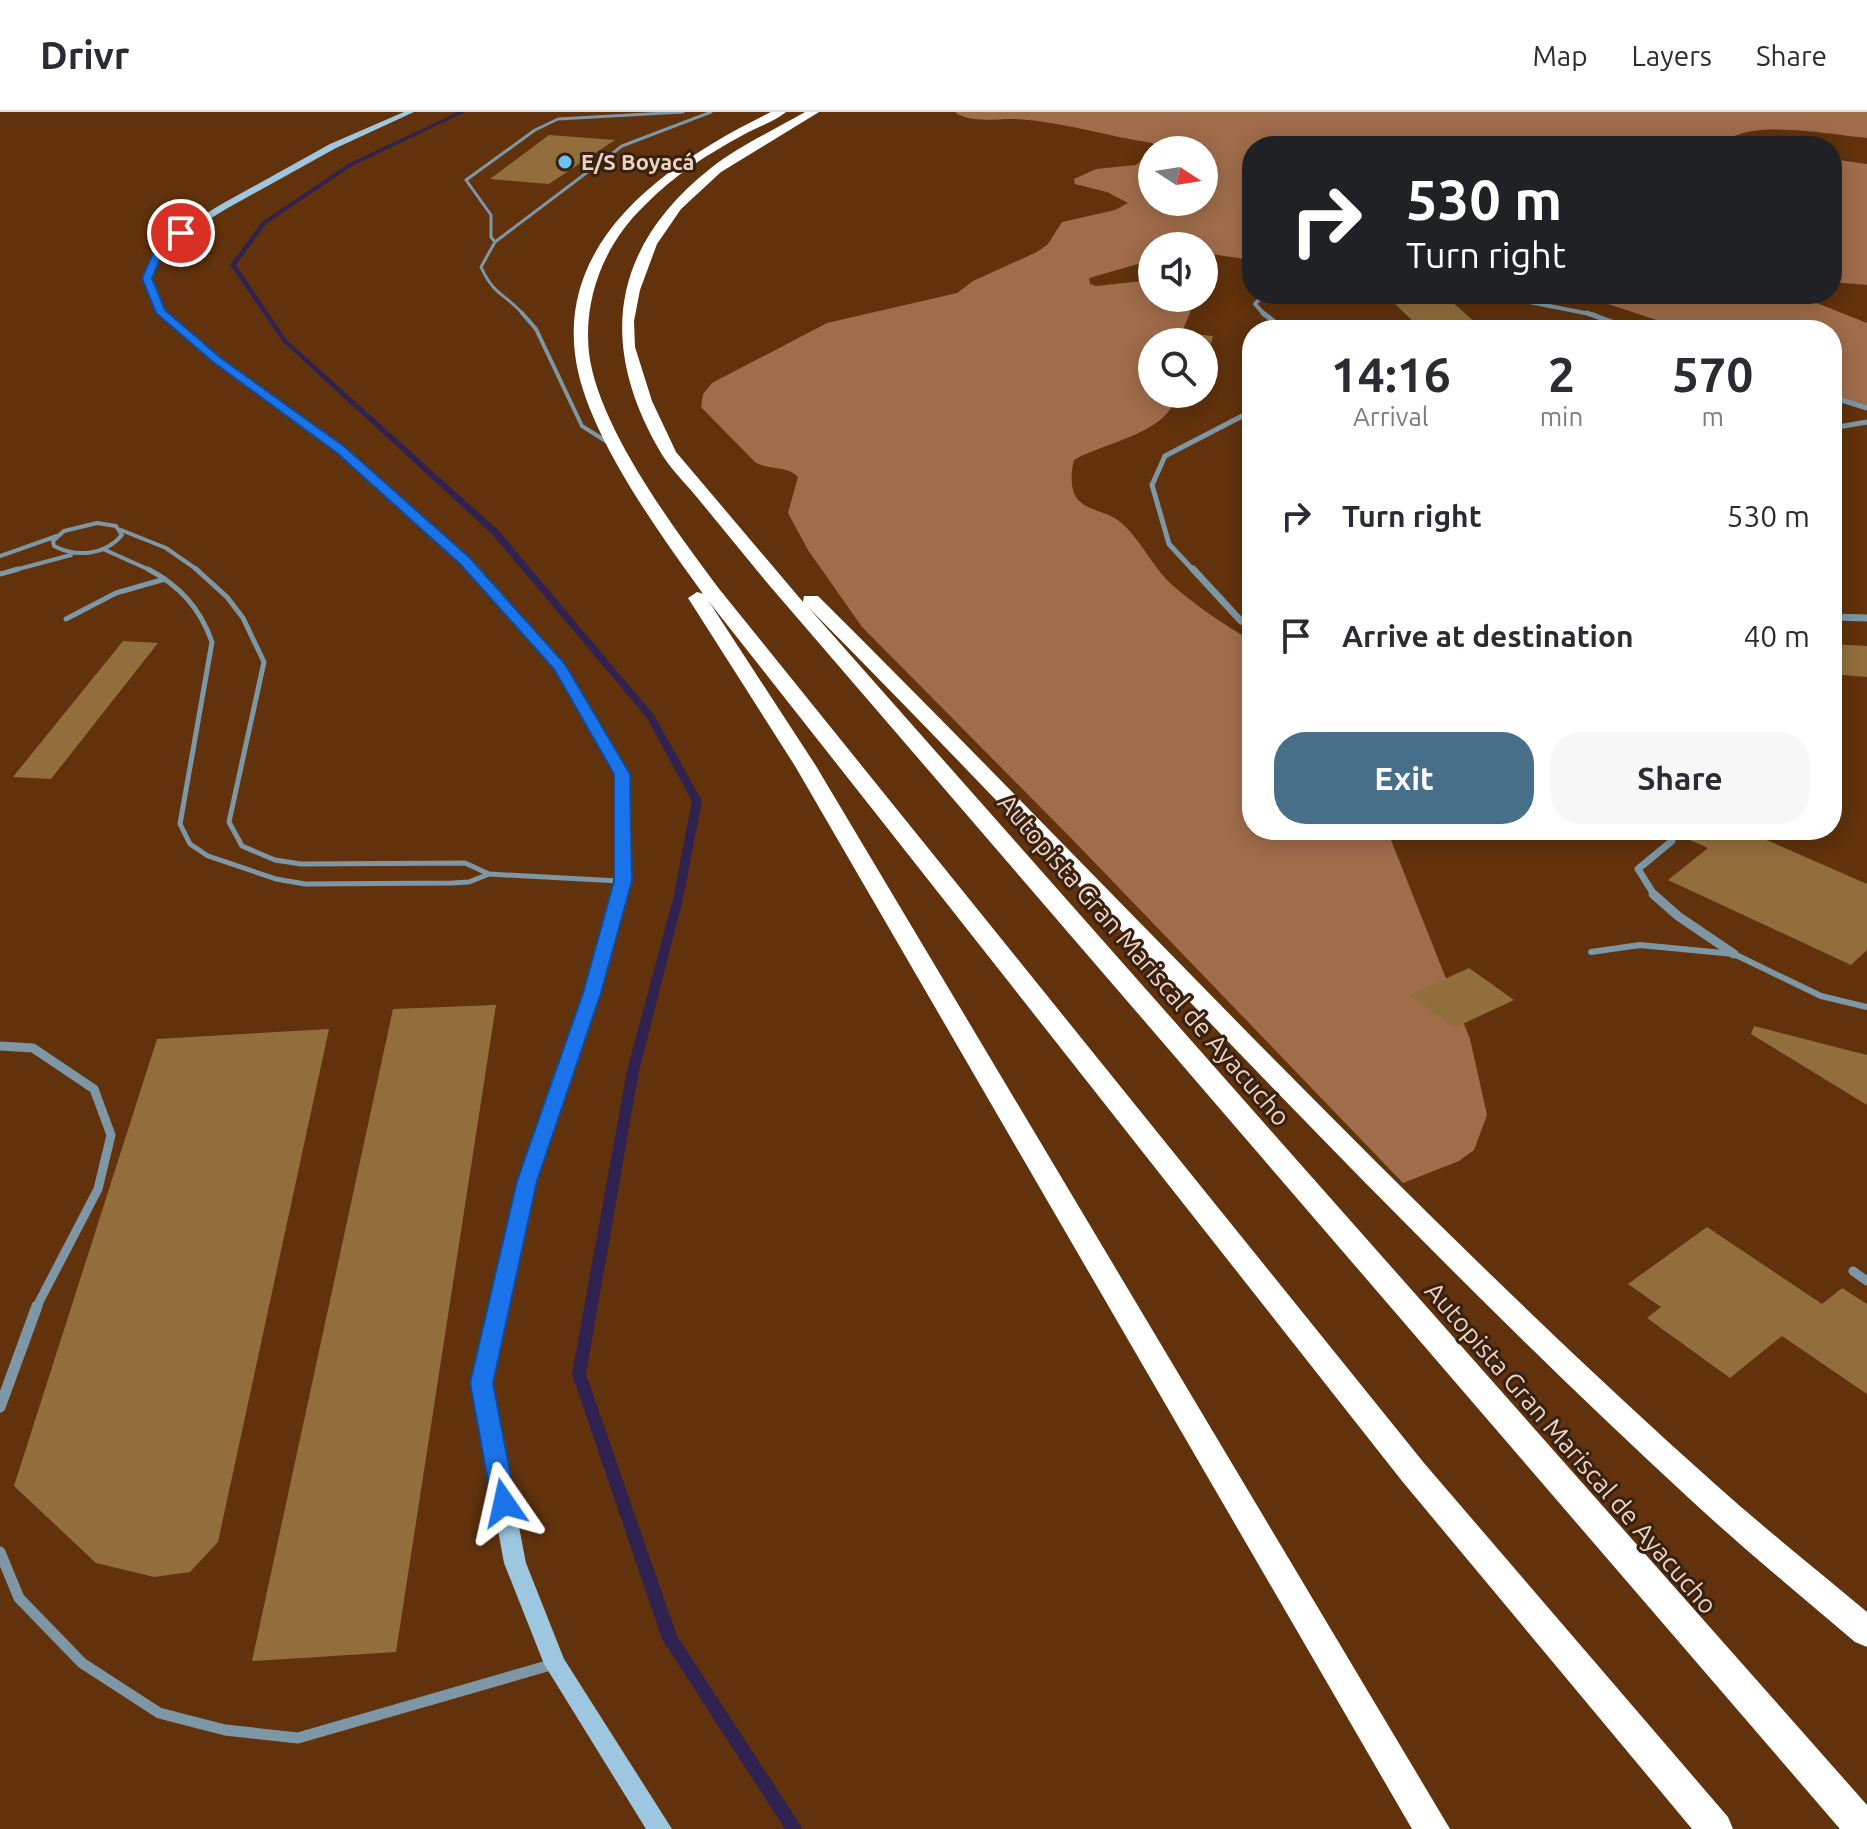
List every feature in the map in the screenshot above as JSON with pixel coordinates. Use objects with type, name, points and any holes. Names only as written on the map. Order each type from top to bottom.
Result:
[{"type":"highway","points":[[780,112],[727,136],[644,196],[599,256],[584,296],[580,327],[582,358],[600,408],[622,451],[670,537],[1413,1472],[1715,1829]]},
{"type":"highway","name":"Autopista Gran Mariscal de Ayacucho","points":[[813,112],[717,169],[676,206],[650,244],[633,290],[627,321],[628,347],[644,401],[669,453],[1070,921],[1864,1829]]},
{"type":"highway","points":[[731,529],[883,671],[1336,1139],[1504,1303],[1705,1494],[1867,1632]]},
{"type":"highway","points":[[670,537],[670,563],[750,674],[825,795],[905,939],[1432,1829]]},
{"type":"main road","points":[[410,112],[333,146],[160,246],[147,278],[160,311],[217,360],[341,450],[465,561],[560,667],[622,774],[623,881],[592,993],[527,1181],[481,1383],[515,1563],[555,1664],[660,1829]]},
{"type":"street","points":[[1255,304],[1270,320]]},
{"type":"street","points":[[1540,304],[1608,320]]},
{"type":"street","points":[[1842,400],[1867,408]]},
{"type":"street","points":[[1242,416],[1165,456],[1152,485],[1169,544],[1242,621]]},
{"type":"street","points":[[1842,426],[1867,422]]},
{"type":"street","points":[[1842,617],[1867,618]]},
{"type":"street","points":[[1672,841],[1638,869],[1641,880],[1662,902],[1734,954]]},
{"type":"street","points":[[0,1046],[33,1048],[94,1089],[111,1135],[98,1189],[30,1320],[0,1407]]},
{"type":"street","points":[[1853,1271],[1867,1281]]},
{"type":"street","points":[[0,1552],[19,1598],[82,1663],[159,1713],[225,1730],[298,1738],[555,1664]]},
{"type":"lane","points":[[495,242],[491,237],[491,215],[466,180],[535,130],[571,117],[683,112]]},
{"type":"lane","points":[[622,451],[582,426],[536,329],[512,301],[491,289],[481,267],[495,242],[622,146],[711,112]]},
{"type":"lane","points":[[0,556],[57,536],[73,527],[97,523],[116,526],[157,543],[200,573],[232,605],[264,662],[229,822],[242,846],[275,860],[301,864],[465,863],[489,874]]},
{"type":"lane","points":[[0,574],[103,549],[119,540],[121,530]]},
{"type":"lane","points":[[57,536],[54,546],[59,550],[79,553]]},
{"type":"lane","points":[[103,549],[152,568],[196,605],[206,619],[212,642],[180,824],[190,844],[208,856],[249,871],[305,884],[460,883],[489,874],[623,881]]},
{"type":"lane","points":[[66,619],[116,593],[165,579]]},
{"type":"lane","points":[[1591,952],[1615,947],[1667,944],[1734,954],[1821,996],[1867,1007]]},
{"type":"shaded area","points":[[955,112],[1867,112],[1867,138],[1779,129],[1745,132],[1735,136],[1242,136],[1242,259],[1218,255],[1218,232],[1138,232],[1138,264],[1089,278],[1090,284],[1096,286],[1138,282],[1138,312],[1190,312],[1184,328],[1138,328],[1138,408],[1171,408],[1150,427],[1074,460],[1074,493],[1085,505],[1114,518],[1127,528],[1164,577],[1180,592],[1242,635],[1242,840],[1391,840],[1470,1039],[1487,1115],[1474,1150],[1459,1161],[1403,1183],[1071,838],[862,627],[808,550],[788,513],[798,477],[789,471],[755,462],[701,407],[703,394],[712,383],[827,323],[957,293],[973,281],[1037,252],[1048,244],[1062,222],[1115,210],[1128,203],[1107,192],[1075,184],[1074,179],[1096,169],[1138,163],[1138,216],[1218,216],[1218,136],[1138,136],[1138,140],[1033,121],[968,118]]},
{"type":"shaded area","points":[[1842,160],[1867,164],[1867,285],[1842,283]]},
{"type":"shaded area","points":[[1608,304],[1819,304],[1867,323],[1867,409],[1842,401],[1842,320],[1657,320]]},
{"type":"building","points":[[549,135],[615,140],[549,184],[490,179]]},
{"type":"building","points":[[1395,304],[1455,304],[1473,320],[1412,320]]},
{"type":"building","points":[[123,641],[158,643],[51,779],[13,777]]},
{"type":"building","points":[[1842,645],[1867,646],[1867,677],[1842,675]]},
{"type":"building","points":[[1690,840],[1767,840],[1867,884],[1867,950],[1851,965],[1668,880],[1708,848]]},
{"type":"building","points":[[1469,968],[1514,1000],[1454,1028],[1410,995]]},
{"type":"building","points":[[496,1005],[396,1652],[252,1661],[393,1009]]},
{"type":"building","points":[[1754,1026],[1867,1055],[1867,1105],[1751,1034]]},
{"type":"building","points":[[329,1029],[218,1542],[190,1572],[154,1577],[96,1563],[14,1486],[157,1039]]},
{"type":"building","points":[[1707,1227],[1822,1304],[1842,1288],[1867,1304],[1867,1394],[1782,1336],[1730,1378],[1647,1318],[1661,1307],[1628,1284]]},
{"type":"waterway","points":[[462,112],[350,165],[264,223],[233,265],[285,341],[495,532],[651,717],[697,801],[678,899],[633,1071],[579,1374],[670,1639],[795,1829]]},
{"type":"place","name":"E/S Boyacá","points":[[565,162]]},
{"type":"route","points":[[181,233],[160,246],[147,278],[160,311],[217,360],[341,450],[465,561],[560,667],[622,774],[623,881],[592,993],[527,1181],[481,1383],[504,1503]]}]
